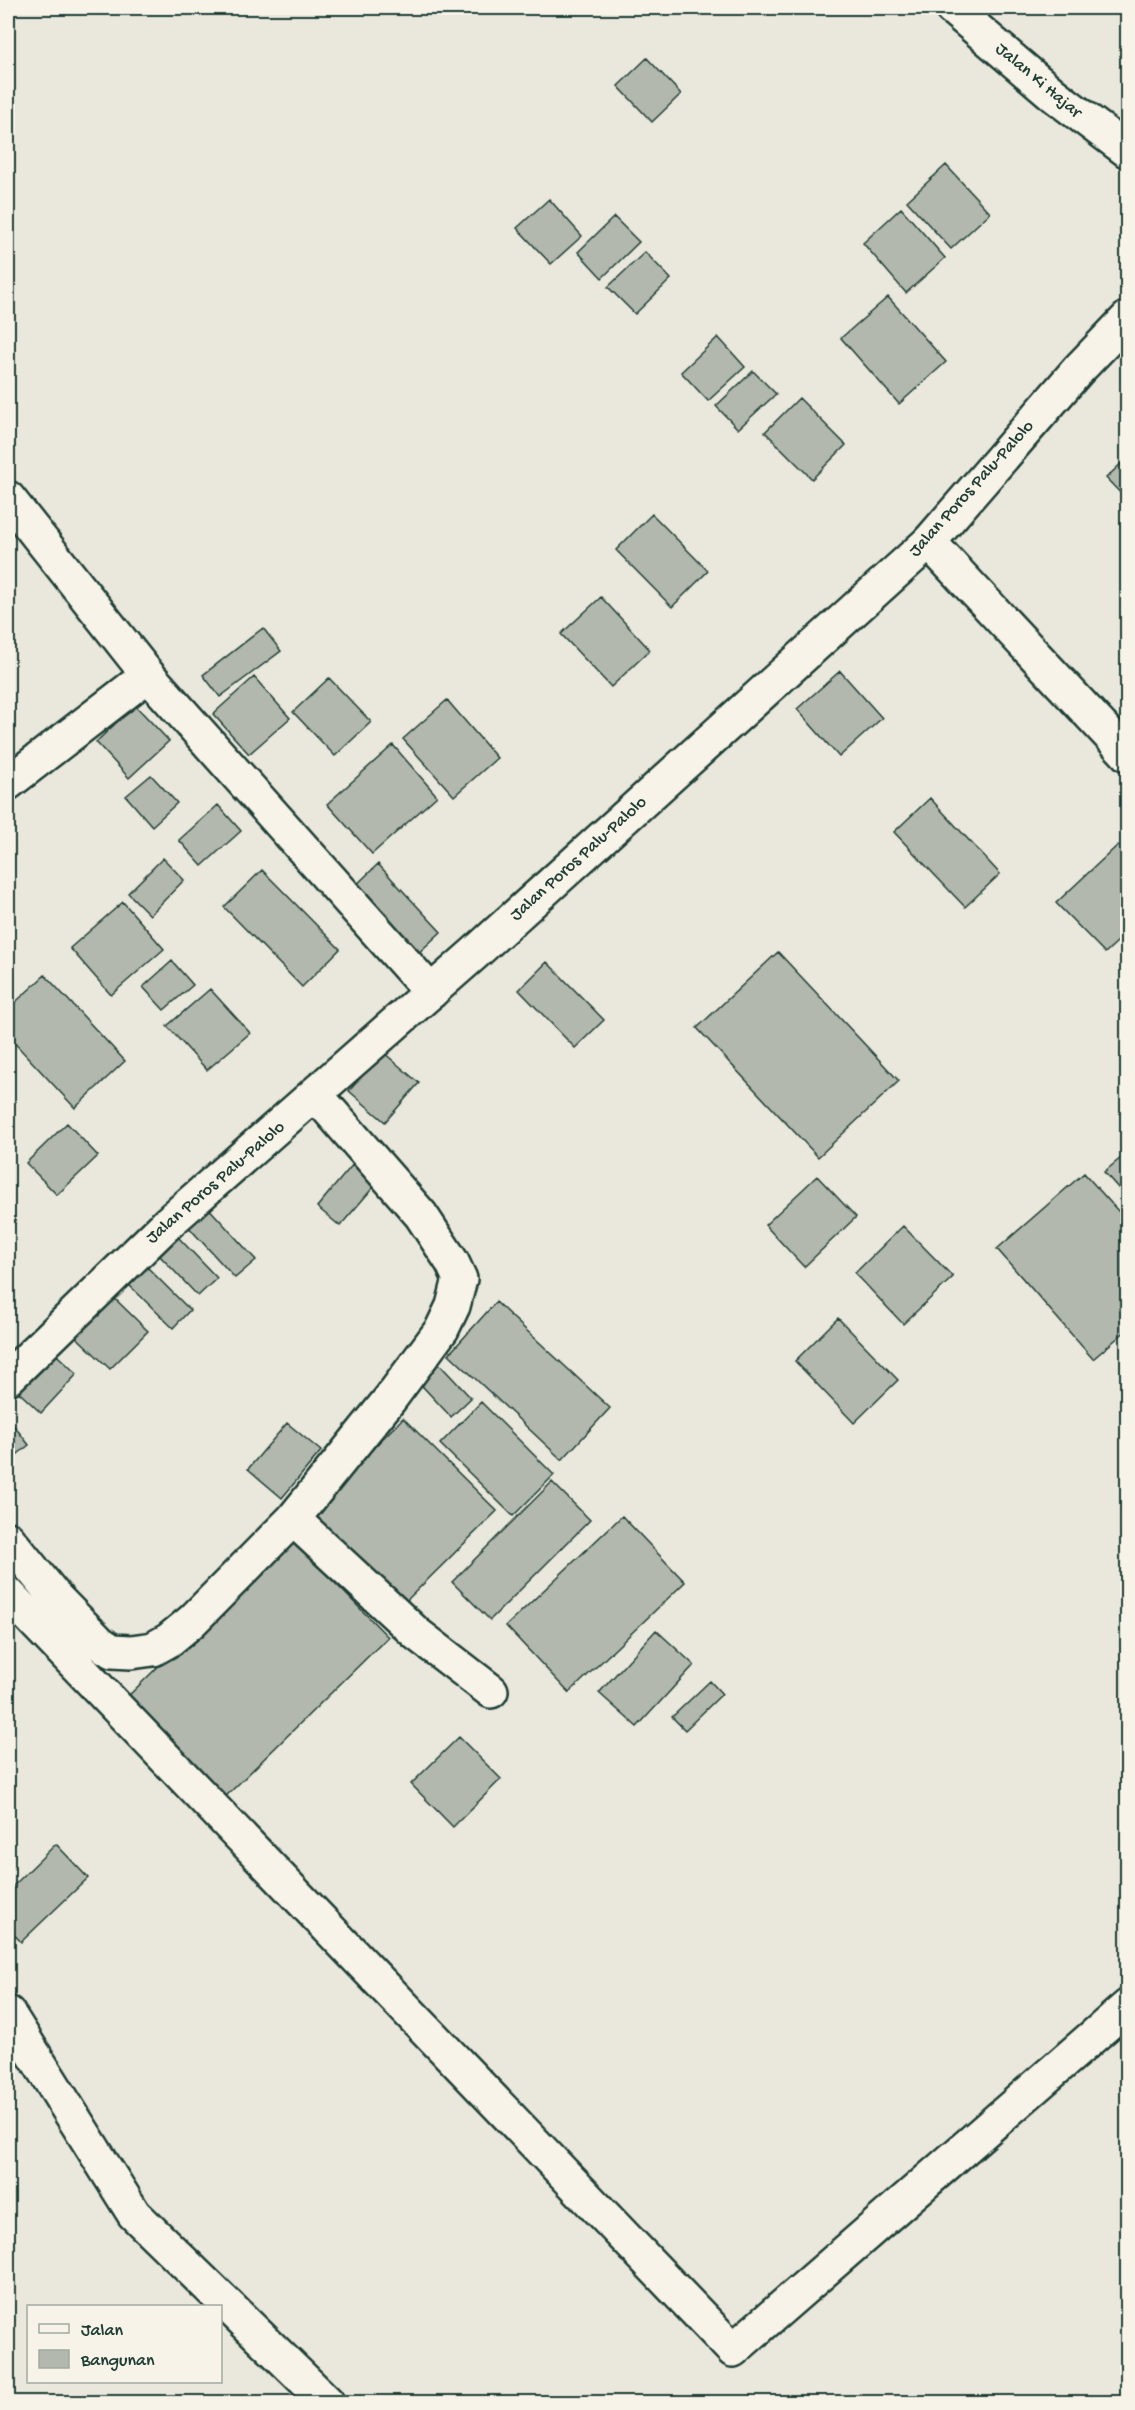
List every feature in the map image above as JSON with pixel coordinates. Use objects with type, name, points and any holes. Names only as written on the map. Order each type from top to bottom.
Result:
[{"type":"street","name":"Jalan Ki Hajar","points":[[952,8],[1054,95],[1128,151]]},
{"type":"street","name":"Jalan Poros Palu-Palolo","points":[[8,1378],[169,1222],[316,1095],[929,542],[1078,370],[1128,318]]},
{"type":"street","points":[[8,498],[148,675],[431,992]]},
{"type":"street","points":[[929,542],[1128,755]]},
{"type":"street","points":[[8,783],[148,675]]},
{"type":"street","points":[[8,1539],[56,1598],[100,1643],[112,1651],[131,1652],[153,1649],[169,1640],[192,1620],[293,1519],[390,1399],[442,1329],[453,1306],[460,1280],[439,1240],[316,1095]]},
{"type":"street","points":[[293,1519],[417,1634],[491,1691]]},
{"type":"street","points":[[8,1594],[733,2350],[1128,2006]]},
{"type":"street","points":[[8,2013],[134,2214],[327,2403]]},
{"type":"building","points":[[647,58],[681,94],[652,122],[618,86]]},
{"type":"building","points":[[946,165],[990,213],[951,249],[907,201]]},
{"type":"building","points":[[549,199],[582,236],[551,264],[517,228]]},
{"type":"building","points":[[901,208],[945,258],[906,293],[863,243]]},
{"type":"building","points":[[614,217],[639,242],[602,278],[578,252]]},
{"type":"building","points":[[645,252],[671,279],[635,314],[608,287]]},
{"type":"building","points":[[888,297],[946,362],[899,404],[841,338]]},
{"type":"building","points":[[718,337],[745,367],[708,401],[681,372]]},
{"type":"building","points":[[753,371],[776,394],[738,429],[716,406]]},
{"type":"building","points":[[799,398],[846,445],[812,479],[765,432]]},
{"type":"building","points":[[1128,457],[1128,501],[1106,478]]},
{"type":"building","points":[[652,514],[708,571],[672,607],[616,550]]},
{"type":"building","points":[[601,597],[650,650],[611,687],[561,634]]},
{"type":"building","points":[[263,628],[281,651],[220,697],[203,675]]},
{"type":"building","points":[[840,671],[882,718],[839,757],[797,709]]},
{"type":"building","points":[[254,677],[290,718],[249,754],[213,714]]},
{"type":"building","points":[[329,678],[371,722],[335,756],[293,712]]},
{"type":"building","points":[[447,700],[497,758],[454,796],[403,739]]},
{"type":"building","points":[[135,705],[169,741],[129,778],[96,742]]},
{"type":"building","points":[[393,745],[437,796],[372,854],[327,804]]},
{"type":"building","points":[[151,775],[177,803],[152,826],[126,796]]},
{"type":"building","points":[[930,798],[1000,874],[965,907],[894,832]]},
{"type":"building","points":[[218,805],[241,831],[202,866],[179,840]]},
{"type":"building","points":[[1118,845],[1128,855],[1128,932],[1105,953],[1056,903]]},
{"type":"building","points":[[163,858],[184,880],[150,915],[128,893]]},
{"type":"building","points":[[378,864],[441,932],[412,959],[349,892]]},
{"type":"building","points":[[262,870],[340,949],[302,987],[224,907]]},
{"type":"building","points":[[123,902],[164,949],[111,995],[70,948]]},
{"type":"building","points":[[778,952],[899,1081],[818,1157],[697,1028]]},
{"type":"building","points":[[172,961],[193,985],[164,1010],[143,987]]},
{"type":"building","points":[[547,962],[604,1020],[575,1048],[519,990]]},
{"type":"building","points":[[45,975],[125,1061],[75,1108],[8,1036],[8,1009]]},
{"type":"building","points":[[210,989],[250,1033],[207,1070],[167,1026]]},
{"type":"building","points":[[383,1052],[419,1083],[385,1122],[349,1091]]},
{"type":"building","points":[[67,1123],[98,1156],[57,1195],[26,1163]]},
{"type":"building","points":[[1128,1152],[1128,1199],[1104,1172]]},
{"type":"building","points":[[354,1163],[377,1183],[340,1226],[317,1207]]},
{"type":"building","points":[[1084,1173],[1128,1222],[1128,1329],[1093,1359],[997,1249]]},
{"type":"building","points":[[817,1176],[856,1217],[804,1267],[765,1225]]},
{"type":"building","points":[[205,1204],[256,1260],[235,1278],[184,1222]]},
{"type":"building","points":[[903,1226],[953,1277],[903,1324],[855,1273]]},
{"type":"building","points":[[178,1237],[217,1278],[198,1296],[159,1255]]},
{"type":"building","points":[[146,1266],[190,1310],[173,1328],[128,1284]]},
{"type":"building","points":[[107,1291],[148,1331],[110,1369],[69,1330]]},
{"type":"building","points":[[496,1302],[610,1408],[562,1460],[449,1354]]},
{"type":"building","points":[[838,1318],[898,1380],[854,1423],[795,1361]]},
{"type":"building","points":[[44,1343],[77,1374],[41,1413],[8,1382]]},
{"type":"building","points":[[431,1355],[471,1398],[451,1417],[411,1374]]},
{"type":"building","points":[[481,1402],[554,1475],[513,1516],[440,1444]]},
{"type":"building","points":[[8,1418],[29,1445],[8,1462]]},
{"type":"building","points":[[403,1418],[497,1511],[398,1609],[306,1516]]},
{"type":"building","points":[[287,1423],[321,1451],[282,1498],[248,1469]]},
{"type":"building","points":[[552,1482],[590,1520],[490,1620],[452,1582]]},
{"type":"building","points":[[622,1516],[685,1582],[569,1693],[506,1626]]},
{"type":"building","points":[[290,1537],[388,1637],[217,1805],[119,1705]]},
{"type":"building","points":[[656,1630],[694,1665],[637,1727],[599,1693]]},
{"type":"building","points":[[710,1681],[722,1694],[685,1730],[672,1717]]},
{"type":"building","points":[[459,1737],[501,1779],[453,1827],[411,1784]]},
{"type":"building","points":[[56,1844],[88,1878],[21,1942],[8,1928],[8,1891]]}]
